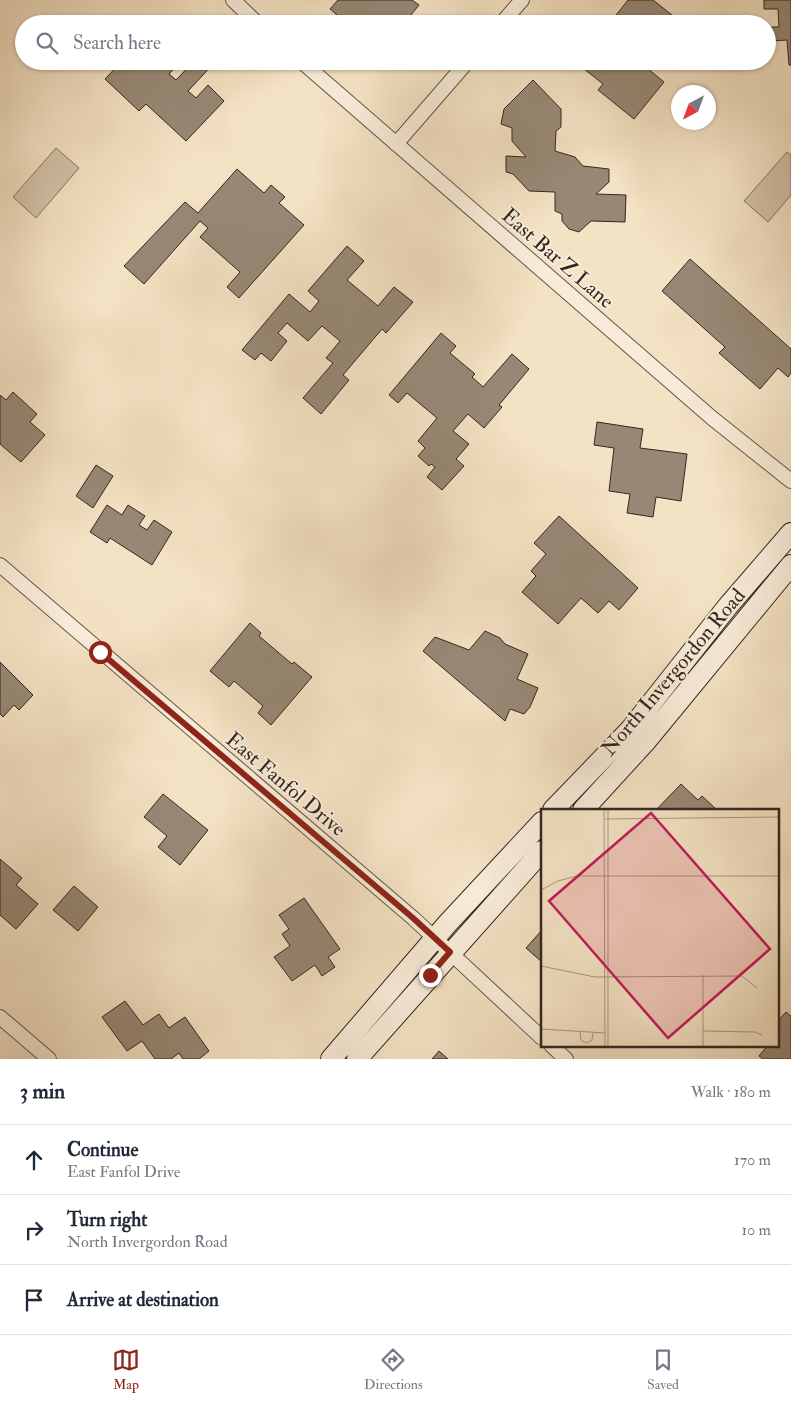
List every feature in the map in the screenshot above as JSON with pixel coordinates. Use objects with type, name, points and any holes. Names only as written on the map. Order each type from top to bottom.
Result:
[{"type":"main road","name":"North Invergordon Road","points":[[554,809],[630,730],[728,606],[791,533]]},
{"type":"main road","name":"North Invergordon Road","points":[[583,809],[651,735],[791,565]]},
{"type":"main road","points":[[357,1059],[450,952],[536,848],[541,826]]},
{"type":"main road","points":[[331,1059],[435,938],[536,848]]},
{"type":"street","points":[[233,0],[249,15]]},
{"type":"street","points":[[509,15],[522,0]]},
{"type":"street","name":"East Bar Z Lane","points":[[311,70],[712,418],[791,481]]},
{"type":"street","points":[[396,144],[460,70]]},
{"type":"street","name":"East Fanfol Drive","points":[[0,565],[435,938],[541,1037]]},
{"type":"street","points":[[0,1017],[49,1059]]},
{"type":"street","points":[[552,1046],[566,1059]]},
{"type":"shaded area","points":[[56,148],[79,168],[36,218],[13,197]]},
{"type":"shaded area","points":[[787,152],[791,155],[791,195],[768,222],[744,201]]},
{"type":"building","points":[[338,0],[412,0],[419,5],[411,15],[337,15],[330,9]]},
{"type":"building","points":[[628,0],[653,0],[672,15],[616,15]]},
{"type":"building","points":[[764,0],[791,0],[791,65],[789,65],[787,40],[776,41],[776,27],[779,27],[778,9],[764,9]]},
{"type":"building","points":[[114,70],[173,70],[169,74],[176,80],[185,70],[208,70],[188,91],[196,98],[208,85],[224,101],[186,141],[146,104],[139,111],[105,79]]},
{"type":"building","points":[[585,70],[649,70],[664,82],[634,119],[598,90],[603,84]]},
{"type":"building","points":[[533,80],[561,109],[561,127],[556,131],[555,151],[575,157],[583,166],[609,169],[609,182],[596,194],[626,195],[625,222],[591,221],[579,232],[569,229],[562,221],[562,214],[555,211],[555,192],[529,191],[513,174],[506,172],[506,156],[526,157],[512,141],[512,128],[501,124],[504,109]]},
{"type":"building","points":[[237,169],[264,193],[271,185],[285,197],[279,203],[304,225],[239,298],[227,287],[240,272],[200,237],[208,228],[200,221],[144,284],[124,266],[185,202],[198,213]]},
{"type":"building","points":[[347,246],[364,261],[347,280],[378,306],[394,287],[413,302],[386,333],[382,329],[343,375],[349,380],[321,414],[303,398],[333,363],[326,358],[340,341],[322,326],[308,341],[287,323],[278,333],[287,341],[271,361],[261,353],[255,360],[242,350],[289,294],[310,312],[319,301],[308,291]]},
{"type":"building","points":[[690,259],[791,349],[791,373],[788,377],[778,368],[760,389],[719,353],[725,347],[662,291]]},
{"type":"building","points":[[441,333],[456,346],[450,353],[475,374],[472,377],[483,387],[512,354],[529,369],[499,405],[502,407],[484,428],[468,414],[453,431],[469,444],[456,459],[464,466],[442,490],[427,477],[435,467],[431,464],[429,466],[418,456],[425,448],[418,441],[437,418],[407,393],[398,403],[389,395]]},
{"type":"building","points":[[13,392],[37,414],[30,422],[45,435],[21,462],[0,444],[0,395],[6,400]]},
{"type":"building","points":[[597,422],[643,429],[640,448],[687,454],[681,501],[656,497],[653,517],[627,513],[630,494],[609,491],[614,448],[594,445]]},
{"type":"building","points":[[96,465],[113,476],[93,508],[76,496]]},
{"type":"building","points":[[107,505],[122,515],[128,505],[145,516],[139,525],[147,530],[154,520],[172,532],[152,565],[110,538],[107,543],[90,532]]},
{"type":"building","points":[[559,516],[638,588],[619,610],[609,601],[598,613],[581,598],[558,624],[522,592],[536,576],[531,571],[546,554],[534,543]]},
{"type":"building","points":[[250,623],[261,633],[259,636],[292,664],[294,662],[312,677],[271,725],[258,713],[263,706],[234,681],[229,687],[210,671]]},
{"type":"building","points":[[485,631],[500,638],[505,644],[528,654],[517,679],[538,688],[530,707],[524,714],[510,709],[505,721],[423,651],[435,637],[469,650]]},
{"type":"building","points":[[0,662],[33,695],[19,710],[14,705],[3,717],[0,714]]},
{"type":"building","points":[[681,784],[698,800],[702,796],[716,809],[657,809]]},
{"type":"building","points":[[163,794],[208,830],[180,865],[158,847],[167,836],[144,817]]},
{"type":"building","points":[[0,859],[22,878],[16,885],[38,904],[16,929],[0,915]]},
{"type":"building","points":[[74,886],[98,907],[78,931],[53,910]]},
{"type":"building","points":[[304,898],[340,949],[328,957],[335,967],[322,976],[315,965],[292,981],[274,957],[290,946],[282,934],[289,929],[279,915]]},
{"type":"building","points":[[541,931],[541,961],[526,948]]},
{"type":"building","points":[[125,1001],[143,1025],[159,1014],[169,1028],[185,1017],[209,1051],[199,1059],[183,1059],[179,1053],[171,1059],[155,1059],[142,1041],[127,1051],[102,1017]]},
{"type":"building","points":[[786,1012],[791,1016],[791,1059],[763,1059],[759,1056],[767,1046],[778,1046],[778,1021]]},
{"type":"building","points":[[439,1051],[448,1059],[432,1059]]},
{"type":"route","points":[[100,652],[413,918],[450,952],[430,975]]}]
